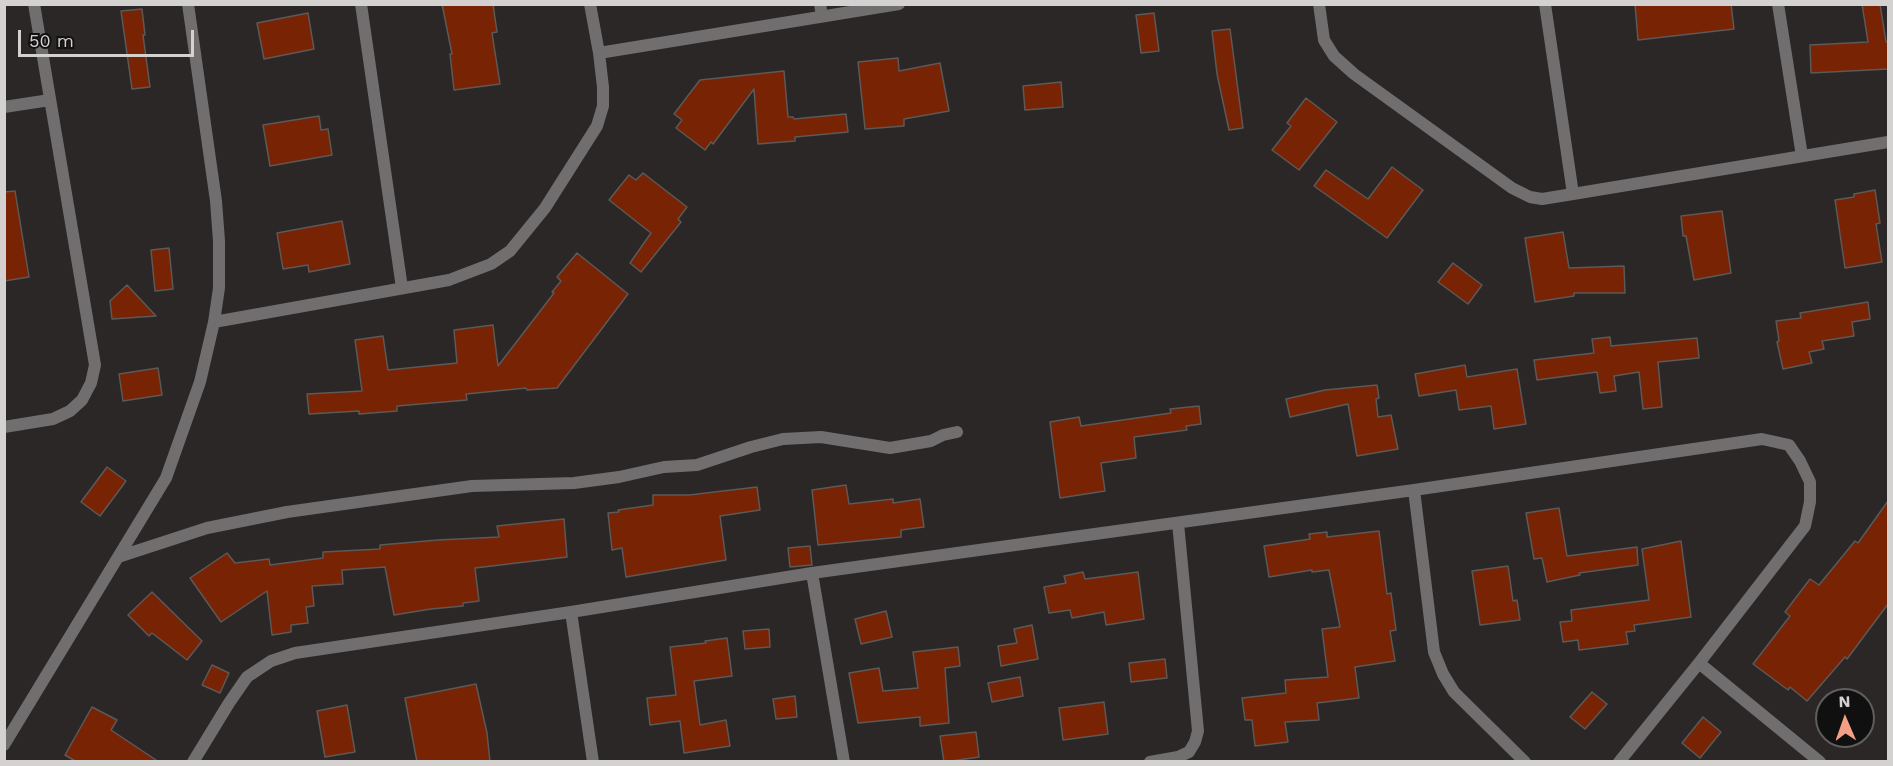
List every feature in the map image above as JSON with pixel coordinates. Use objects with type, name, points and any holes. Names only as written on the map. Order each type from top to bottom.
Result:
[{"type":"street","points":[[4,427],[52,419],[70,411],[82,400],[91,383],[94,365],[34,4]]},
{"type":"street","points":[[4,745],[166,478],[200,382],[214,322],[219,267],[216,201],[188,4]]},
{"type":"street","points":[[361,4],[402,288]]},
{"type":"street","points":[[214,322],[449,280],[491,264],[510,251],[545,208],[597,126],[603,106],[599,53],[590,4]]},
{"type":"street","points":[[599,53],[821,10],[899,4]]},
{"type":"street","points":[[1318,4],[1324,40],[1334,56],[1354,74],[1522,194],[1542,199],[1888,142]]},
{"type":"street","points":[[1545,4],[1573,194]]},
{"type":"street","points":[[1778,4],[1802,156]]},
{"type":"street","points":[[4,107],[50,100]]},
{"type":"street","points":[[118,557],[207,528],[286,512],[472,486],[574,483],[619,477],[664,467],[697,465],[750,447],[783,440],[821,437],[890,448],[931,441],[957,432]]},
{"type":"street","points":[[193,762],[247,677],[271,661],[295,653],[812,573],[1414,490],[1762,439],[1789,445],[1810,482],[1810,502],[1805,526],[1619,762]]},
{"type":"street","points":[[1414,490],[1434,652],[1454,692],[1525,762]]},
{"type":"street","points":[[1150,762],[1178,757],[1190,752],[1196,742],[1198,731],[1178,523]]},
{"type":"street","points":[[812,573],[844,762]]},
{"type":"street","points":[[571,612],[593,762]]},
{"type":"street","points":[[1699,663],[1820,762]]},
{"type":"building","points":[[442,4],[493,4],[497,32],[492,33],[500,84],[454,90],[450,54],[452,54]]},
{"type":"building","points":[[1635,4],[1731,4],[1734,29],[1638,40]]},
{"type":"building","points":[[1862,4],[1880,4],[1886,42],[1888,42],[1888,69],[1811,73],[1810,45],[1868,42]]},
{"type":"building","points":[[142,9],[150,87],[132,89],[121,11]]},
{"type":"building","points":[[308,13],[314,49],[264,59],[257,23]]},
{"type":"building","points":[[1154,13],[1159,51],[1141,53],[1136,15]]},
{"type":"building","points":[[1230,29],[1243,128],[1229,130],[1217,74],[1212,31]]},
{"type":"building","points":[[898,58],[899,71],[940,63],[949,111],[904,119],[904,126],[865,129],[858,62]]},
{"type":"building","points":[[784,71],[788,117],[794,119],[846,114],[848,132],[795,137],[795,141],[758,144],[754,89],[713,144],[711,142],[705,150],[676,128],[682,120],[674,114],[700,80]]},
{"type":"building","points":[[1061,82],[1063,107],[1025,110],[1023,86]]},
{"type":"building","points":[[1306,98],[1337,122],[1299,170],[1272,150],[1291,126],[1287,123]]},
{"type":"building","points":[[319,116],[321,130],[328,129],[332,155],[270,166],[263,125]]},
{"type":"building","points":[[1392,167],[1423,190],[1387,238],[1314,186],[1326,170],[1368,199]]},
{"type":"building","points":[[643,173],[687,207],[678,219],[681,222],[641,272],[630,263],[651,233],[609,200],[629,175],[636,180]]},
{"type":"building","points":[[1875,190],[1880,223],[1876,224],[1882,262],[1845,268],[1835,200]]},
{"type":"building","points":[[15,191],[29,277],[4,281],[4,192]]},
{"type":"building","points":[[1722,211],[1731,273],[1694,280],[1686,236],[1683,236],[1681,216]]},
{"type":"building","points":[[342,221],[350,264],[309,272],[308,265],[283,269],[277,233]]},
{"type":"building","points":[[1563,232],[1569,268],[1624,266],[1625,293],[1574,293],[1574,296],[1535,302],[1525,238]]},
{"type":"building","points":[[169,248],[173,289],[155,291],[151,250]]},
{"type":"building","points":[[577,253],[628,294],[557,388],[527,390],[526,388],[466,394],[467,400],[397,406],[397,411],[309,414],[307,394],[362,391],[355,340],[383,336],[388,370],[457,363],[454,330],[493,325],[498,366],[554,293],[552,292],[561,281],[557,277]]},
{"type":"building","points":[[1453,263],[1482,285],[1468,304],[1438,282]]},
{"type":"building","points":[[127,285],[156,316],[112,319],[110,301]]},
{"type":"building","points":[[1868,302],[1870,319],[1852,322],[1854,336],[1822,341],[1824,349],[1809,352],[1812,363],[1783,369],[1777,342],[1779,341],[1776,321],[1801,318],[1800,313]]},
{"type":"building","points":[[1610,337],[1611,346],[1697,338],[1699,358],[1658,362],[1662,407],[1643,409],[1639,372],[1614,376],[1616,391],[1600,393],[1597,372],[1537,380],[1534,360],[1594,353],[1592,339]]},
{"type":"building","points":[[1465,365],[1467,377],[1517,369],[1526,424],[1494,429],[1491,406],[1459,410],[1456,390],[1419,396],[1415,374]]},
{"type":"building","points":[[158,368],[162,395],[123,401],[119,374]]},
{"type":"building","points":[[1377,385],[1378,417],[1391,415],[1398,449],[1357,456],[1348,404],[1290,417],[1286,399],[1325,390]]},
{"type":"building","points":[[1199,406],[1201,424],[1186,426],[1187,430],[1134,437],[1136,458],[1101,463],[1105,491],[1060,498],[1050,422],[1079,417],[1081,426],[1171,413],[1170,409]]},
{"type":"building","points":[[107,467],[126,481],[100,516],[81,502]]},
{"type":"building","points":[[846,485],[849,504],[893,499],[893,503],[920,499],[924,527],[901,530],[901,537],[818,545],[812,490]]},
{"type":"building","points":[[757,487],[760,510],[720,516],[726,560],[626,577],[622,548],[612,550],[608,513],[653,505],[653,495],[689,495]]},
{"type":"building","points":[[1888,501],[1888,604],[1847,659],[1845,657],[1818,688],[1815,688],[1815,692],[1807,701],[1790,687],[1788,690],[1753,664],[1790,616],[1785,612],[1810,579],[1819,585],[1855,541],[1858,543]]},
{"type":"building","points":[[1559,508],[1567,556],[1637,547],[1638,565],[1579,573],[1580,575],[1547,582],[1542,558],[1534,559],[1526,513]]},
{"type":"building","points":[[564,519],[567,557],[475,568],[479,601],[463,603],[463,606],[394,615],[385,567],[342,570],[343,584],[312,586],[314,606],[306,607],[308,623],[291,625],[291,632],[272,635],[267,591],[221,622],[190,578],[227,553],[235,563],[269,559],[270,565],[323,558],[323,552],[380,549],[380,545],[499,537],[497,526]]},
{"type":"building","points":[[1379,531],[1387,594],[1391,593],[1396,630],[1390,631],[1395,661],[1355,667],[1359,698],[1317,703],[1319,720],[1285,722],[1288,742],[1255,746],[1252,720],[1245,720],[1242,698],[1286,693],[1285,680],[1328,677],[1322,629],[1340,627],[1329,570],[1312,572],[1312,570],[1269,577],[1264,546],[1310,539],[1309,534],[1327,532],[1327,537]]},
{"type":"building","points":[[1681,541],[1691,617],[1634,625],[1635,631],[1626,632],[1628,644],[1579,650],[1578,640],[1563,642],[1560,622],[1572,621],[1571,610],[1649,600],[1642,549]]},
{"type":"building","points":[[810,546],[812,565],[790,567],[788,548]]},
{"type":"building","points":[[1508,566],[1513,601],[1517,600],[1520,620],[1480,625],[1472,571]]},
{"type":"building","points":[[1083,572],[1085,579],[1138,572],[1144,619],[1106,625],[1104,612],[1072,618],[1070,610],[1049,613],[1044,587],[1066,583],[1064,576]]},
{"type":"building","points":[[152,592],[202,641],[187,660],[152,633],[149,636],[128,615]]},
{"type":"building","points":[[886,611],[892,637],[861,644],[855,619]]},
{"type":"building","points":[[1032,625],[1038,659],[1001,666],[998,646],[1017,643],[1014,629]]},
{"type":"building","points":[[769,629],[770,647],[745,649],[743,631]]},
{"type":"building","points":[[727,638],[732,676],[694,681],[700,725],[726,720],[730,746],[684,753],[680,721],[650,725],[647,698],[676,695],[670,647]]},
{"type":"building","points":[[958,647],[960,666],[945,668],[949,723],[920,726],[920,717],[858,723],[849,673],[879,668],[883,691],[918,688],[913,652]]},
{"type":"building","points":[[1165,659],[1167,678],[1131,682],[1129,663]]},
{"type":"building","points":[[212,665],[229,673],[220,693],[202,685]]},
{"type":"building","points":[[1020,677],[1023,696],[992,702],[988,683]]},
{"type":"building","points":[[476,684],[487,733],[490,762],[417,762],[405,698]]},
{"type":"building","points":[[1592,692],[1607,704],[1585,729],[1570,717]]},
{"type":"building","points":[[795,696],[797,717],[776,719],[773,699]]},
{"type":"building","points":[[1104,702],[1108,734],[1063,740],[1059,708]]},
{"type":"building","points":[[347,705],[355,752],[325,757],[317,711]]},
{"type":"building","points":[[92,707],[117,720],[111,730],[159,762],[77,762],[65,755]]},
{"type":"building","points":[[1703,717],[1721,732],[1700,758],[1682,743]]},
{"type":"building","points":[[976,732],[979,757],[944,762],[940,736]]}]
